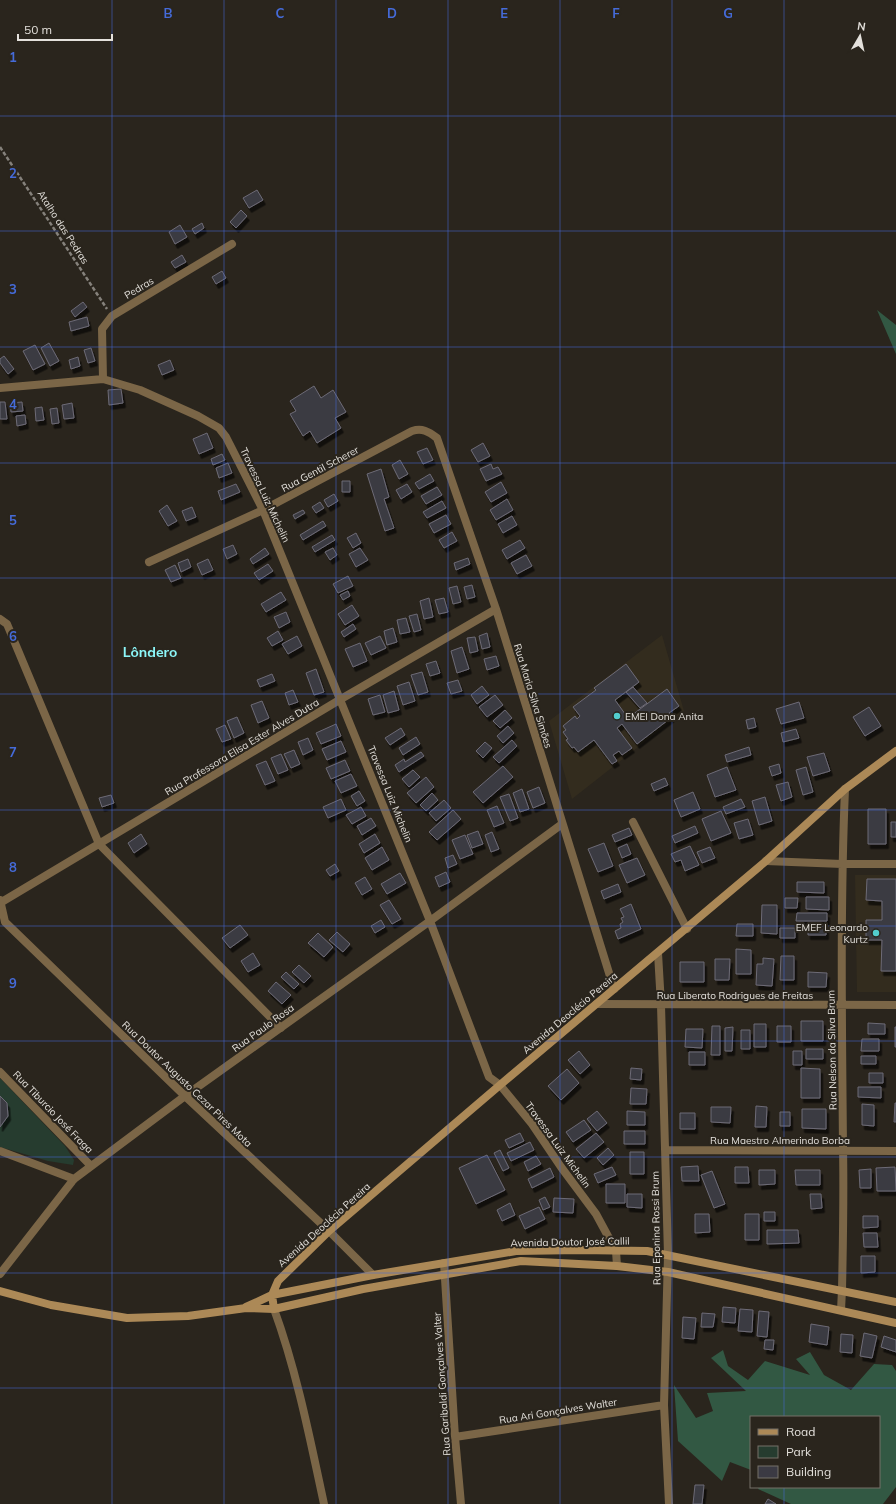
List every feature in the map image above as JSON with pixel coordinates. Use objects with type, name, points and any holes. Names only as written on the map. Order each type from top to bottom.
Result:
[{"type":"main road","name":"Avenida Deoclécio Pereira","points":[[273,1302],[278,1281],[329,1231],[500,1085],[687,929],[766,861],[845,789],[896,751]]},
{"type":"main road","name":"Avenida Doutor José Callil","points":[[0,1291],[52,1305],[127,1318],[188,1316],[246,1308],[373,1275],[444,1263],[516,1251],[580,1250],[647,1251],[896,1302]]},
{"type":"main road","name":"Avenida Doutor José Callil","points":[[246,1308],[273,1302],[363,1289],[521,1261],[616,1266],[668,1272],[896,1323]]},
{"type":"street","name":"Pedras","points":[[103,379],[102,330],[112,316],[232,244]]},
{"type":"street","points":[[0,388],[103,379]]},
{"type":"street","name":"Travessa Luiz Michelin","points":[[103,379],[140,390],[209,422],[219,428],[226,436],[264,510],[430,921],[489,1077],[500,1085],[532,1124],[561,1167],[596,1214],[616,1251],[616,1266]]},
{"type":"street","name":"Rua Maria Silva Simões","points":[[412,431],[420,429],[429,431],[437,438],[496,609],[614,989]]},
{"type":"street","name":"Rua Gentil Scherer","points":[[149,562],[264,510],[412,431]]},
{"type":"street","name":"Rua Professora Elisa Ester Alves Dutra","points":[[0,902],[340,699],[496,609]]},
{"type":"street","points":[[0,619],[7,624],[99,844],[281,1028]]},
{"type":"street","name":"Rua Nelson da Silva Brum","points":[[841,1310],[843,1150],[841,1005],[842,864],[845,789]]},
{"type":"street","points":[[633,822],[687,929]]},
{"type":"street","name":"Rua Paulo Rosa","points":[[0,1274],[74,1179],[185,1096],[430,921],[562,824]]},
{"type":"street","points":[[766,861],[842,864],[896,864]]},
{"type":"street","name":"Rua Doutor Augusto Cezar Pires Mota","points":[[0,902],[5,922],[185,1096],[329,1231],[373,1275]]},
{"type":"street","name":"Rua Eponina Rossi Brum","points":[[658,952],[661,1005],[668,1255],[664,1405],[669,1504]]},
{"type":"street","name":"Rua Liberato Rodrigues de Freitas","points":[[597,1004],[896,1005]]},
{"type":"street","name":"Rua Tiburcio José Fraga","points":[[0,1072],[92,1166]]},
{"type":"street","name":"Rua Maestro Almerindo Borba","points":[[665,1150],[896,1150]]},
{"type":"street","points":[[0,1151],[74,1179]]},
{"type":"street","name":"Rua Garibaldi Gonçalves Valter","points":[[444,1263],[455,1437],[461,1504]]},
{"type":"street","points":[[273,1302],[306,1416],[324,1504]]},
{"type":"street","name":"Rua Ari Gonçalves Walter","points":[[455,1437],[664,1405]]},
{"type":"path","name":"Atalho das Pedras","points":[[0,147],[14,166],[86,279],[112,316]]},
{"type":"shaded area","name":"EMEI Dona Anita","points":[[662,635],[684,711],[572,799],[549,721]]},
{"type":"shaded area","name":"EMEF Leonardo Kurtz","points":[[855,875],[896,875],[896,992],[857,992]]},
{"type":"green space","points":[[877,310],[896,325],[896,354]]},
{"type":"green space","points":[[0,1078],[65,1146],[74,1160],[73,1165],[48,1161],[0,1147]]},
{"type":"green space","points":[[723,1350],[728,1366],[748,1380],[765,1361],[810,1375],[796,1359],[810,1352],[824,1375],[851,1390],[874,1364],[892,1365],[896,1371],[896,1487],[883,1504],[791,1504],[758,1489],[880,1488],[880,1416],[750,1416],[750,1470],[730,1462],[722,1481],[678,1441],[674,1385],[696,1418],[713,1411],[707,1393],[746,1391],[711,1358]]},
{"type":"building","points":[[257,190],[263,200],[249,208],[243,198]]},
{"type":"building","points":[[241,210],[247,216],[236,228],[230,222]]},
{"type":"building","points":[[202,223],[204,228],[195,234],[192,229]]},
{"type":"building","points":[[180,225],[187,237],[175,244],[169,232]]},
{"type":"building","points":[[182,255],[186,262],[175,268],[171,262]]},
{"type":"building","points":[[222,271],[226,278],[216,284],[212,277]]},
{"type":"building","points":[[83,302],[87,307],[75,317],[71,311]]},
{"type":"building","points":[[87,317],[89,326],[71,331],[69,322]]},
{"type":"building","points":[[49,343],[59,361],[50,366],[41,348]]},
{"type":"building","points":[[35,345],[45,364],[33,370],[23,351]]},
{"type":"building","points":[[91,348],[95,361],[88,363],[84,350]]},
{"type":"building","points":[[4,356],[14,369],[8,374],[0,363],[0,359]]},
{"type":"building","points":[[78,357],[80,366],[71,369],[69,360]]},
{"type":"building","points":[[170,360],[174,370],[162,375],[158,365]]},
{"type":"building","points":[[314,386],[321,398],[333,390],[346,412],[335,418],[341,428],[317,443],[310,431],[303,436],[290,414],[296,411],[290,401]]},
{"type":"building","points":[[121,389],[123,403],[109,405],[108,390]]},
{"type":"building","points":[[0,402],[5,402],[7,419],[0,419]]},
{"type":"building","points":[[22,402],[23,411],[11,412],[10,403]]},
{"type":"building","points":[[72,403],[74,418],[64,419],[62,405]]},
{"type":"building","points":[[42,407],[44,420],[36,421],[35,408]]},
{"type":"building","points":[[57,408],[59,423],[52,424],[50,409]]},
{"type":"building","points":[[25,415],[26,424],[17,426],[16,416]]},
{"type":"building","points":[[207,433],[213,448],[199,454],[193,439]]},
{"type":"building","points":[[483,443],[490,456],[478,462],[471,450]]},
{"type":"building","points":[[427,448],[433,460],[423,464],[417,452]]},
{"type":"building","points":[[222,454],[225,460],[213,465],[211,459]]},
{"type":"building","points":[[400,460],[408,474],[399,479],[392,465]]},
{"type":"building","points":[[228,463],[232,473],[219,478],[216,468]]},
{"type":"building","points":[[491,464],[493,469],[498,467],[502,474],[486,481],[480,469]]},
{"type":"building","points":[[381,469],[389,497],[384,499],[394,528],[385,531],[367,474]]},
{"type":"building","points":[[430,474],[434,481],[419,489],[415,483]]},
{"type":"building","points":[[342,481],[350,481],[350,492],[342,492]]},
{"type":"building","points":[[501,482],[507,493],[491,502],[485,492]]},
{"type":"building","points":[[236,484],[240,492],[221,500],[218,491]]},
{"type":"building","points":[[407,484],[412,492],[401,499],[396,490]]},
{"type":"building","points":[[437,487],[442,495],[426,504],[421,496]]},
{"type":"building","points":[[334,494],[338,501],[328,507],[324,500]]},
{"type":"building","points":[[507,499],[513,510],[496,520],[490,510]]},
{"type":"building","points":[[442,501],[446,508],[427,518],[423,512]]},
{"type":"building","points":[[320,502],[324,508],[316,513],[312,507]]},
{"type":"building","points":[[167,505],[177,521],[168,526],[159,511]]},
{"type":"building","points":[[192,507],[196,517],[186,521],[182,511]]},
{"type":"building","points":[[303,510],[305,513],[295,519],[293,515]]},
{"type":"building","points":[[446,515],[451,524],[434,533],[429,524]]},
{"type":"building","points":[[512,516],[517,525],[503,533],[498,524]]},
{"type":"building","points":[[323,521],[326,526],[303,540],[300,535]]},
{"type":"building","points":[[452,532],[457,541],[444,548],[439,540]]},
{"type":"building","points":[[356,533],[361,543],[353,548],[347,538]]},
{"type":"building","points":[[332,535],[335,540],[315,552],[312,547]]},
{"type":"building","points":[[520,540],[525,548],[507,559],[502,550]]},
{"type":"building","points":[[233,545],[237,554],[227,559],[223,549]]},
{"type":"building","points":[[265,548],[269,554],[253,564],[250,559]]},
{"type":"building","points":[[333,548],[337,555],[330,560],[325,552]]},
{"type":"building","points":[[360,548],[368,560],[356,567],[349,554]]},
{"type":"building","points":[[526,555],[532,566],[517,574],[511,563]]},
{"type":"building","points":[[468,558],[470,564],[456,570],[454,563]]},
{"type":"building","points":[[188,559],[191,567],[181,572],[178,563]]},
{"type":"building","points":[[208,559],[213,570],[202,575],[197,564]]},
{"type":"building","points":[[268,564],[273,571],[259,580],[254,573]]},
{"type":"building","points":[[175,565],[181,578],[171,582],[165,570]]},
{"type":"building","points":[[348,576],[353,586],[338,593],[333,584]]},
{"type":"building","points":[[472,585],[475,597],[467,599],[464,587]]},
{"type":"building","points":[[457,586],[461,602],[453,604],[449,588]]},
{"type":"building","points":[[348,591],[350,596],[343,600],[340,595]]},
{"type":"building","points":[[281,592],[286,600],[266,612],[261,604]]},
{"type":"building","points":[[429,598],[433,617],[424,619],[420,601]]},
{"type":"building","points":[[444,598],[448,612],[439,614],[435,600]]},
{"type":"building","points":[[352,605],[359,616],[345,625],[338,614]]},
{"type":"building","points":[[286,612],[290,622],[279,628],[274,617]]},
{"type":"building","points":[[417,614],[421,630],[414,632],[409,616]]},
{"type":"building","points":[[406,618],[410,632],[400,634],[397,620]]},
{"type":"building","points":[[353,624],[356,629],[344,637],[341,632]]},
{"type":"building","points":[[393,628],[397,642],[387,645],[384,631]]},
{"type":"building","points":[[278,631],[283,640],[272,646],[267,638]]},
{"type":"building","points":[[487,633],[490,647],[482,649],[479,636]]},
{"type":"building","points":[[297,636],[302,646],[288,654],[282,644]]},
{"type":"building","points":[[380,636],[386,648],[371,655],[365,643]]},
{"type":"building","points":[[475,637],[478,651],[470,653],[467,638]]},
{"type":"building","points":[[360,643],[367,661],[353,667],[345,649]]},
{"type":"building","points":[[462,647],[469,669],[457,673],[451,651]]},
{"type":"building","points":[[496,656],[499,666],[487,670],[484,659]]},
{"type":"building","points":[[436,661],[440,673],[430,676],[426,664]]},
{"type":"building","points":[[626,664],[639,682],[615,700],[628,718],[667,689],[679,706],[669,713],[672,717],[637,744],[622,724],[617,728],[632,748],[622,755],[619,751],[613,755],[617,761],[612,764],[594,740],[578,752],[574,747],[572,748],[566,740],[568,739],[563,732],[566,730],[563,726],[575,716],[577,719],[580,716],[573,707],[596,690],[594,688]]},
{"type":"building","points":[[316,669],[324,692],[314,695],[306,673]]},
{"type":"building","points":[[422,672],[428,692],[418,695],[411,675]]},
{"type":"building","points":[[272,674],[275,681],[260,687],[257,680]]},
{"type":"building","points":[[458,680],[462,691],[451,694],[447,683]]},
{"type":"building","points":[[409,682],[415,701],[403,705],[397,686]]},
{"type":"building","points":[[482,686],[489,695],[477,704],[471,695]]},
{"type":"building","points":[[633,687],[647,703],[640,708],[626,692]]},
{"type":"building","points":[[293,690],[298,702],[289,705],[285,693]]},
{"type":"building","points":[[394,691],[399,710],[388,713],[383,695]]},
{"type":"building","points":[[380,695],[385,712],[373,715],[368,699]]},
{"type":"building","points":[[495,695],[503,705],[487,717],[479,707]]},
{"type":"building","points":[[262,701],[269,718],[258,723],[251,705]]},
{"type":"building","points":[[799,702],[804,718],[781,724],[776,709]]},
{"type":"building","points":[[869,707],[881,726],[865,736],[853,717]]},
{"type":"building","points":[[505,710],[512,718],[500,728],[493,721]]},
{"type":"building","points":[[237,717],[244,733],[234,738],[227,721]]},
{"type":"building","points":[[754,718],[756,727],[748,729],[746,720]]},
{"type":"building","points":[[336,724],[341,736],[321,744],[316,733]]},
{"type":"building","points":[[225,725],[231,739],[222,742],[216,729]]},
{"type":"building","points":[[508,726],[514,733],[503,743],[497,736]]},
{"type":"building","points":[[401,728],[405,735],[390,745],[385,738]]},
{"type":"building","points":[[796,729],[799,738],[783,742],[781,733]]},
{"type":"building","points":[[416,737],[420,744],[403,755],[399,748]]},
{"type":"building","points":[[308,738],[313,750],[303,755],[298,742]]},
{"type":"building","points":[[512,740],[517,746],[499,763],[493,757]]},
{"type":"building","points":[[341,741],[346,752],[327,760],[322,749]]},
{"type":"building","points":[[485,742],[492,748],[483,758],[476,751]]},
{"type":"building","points":[[749,747],[751,755],[727,762],[725,755]]},
{"type":"building","points":[[294,750],[300,764],[291,768],[284,754]]},
{"type":"building","points":[[421,752],[424,756],[399,772],[395,765],[404,759],[405,762]]},
{"type":"building","points":[[824,753],[830,771],[813,776],[807,757]]},
{"type":"building","points":[[281,754],[288,770],[278,774],[271,758]]},
{"type":"building","points":[[345,760],[350,771],[331,779],[326,768]]},
{"type":"building","points":[[266,761],[275,781],[265,785],[256,765]]},
{"type":"building","points":[[779,764],[781,773],[772,776],[769,767]]},
{"type":"building","points":[[503,766],[513,777],[483,803],[473,792]]},
{"type":"building","points":[[727,767],[736,790],[715,797],[707,775]]},
{"type":"building","points":[[806,767],[813,792],[803,795],[796,770]]},
{"type":"building","points":[[413,770],[420,777],[409,787],[402,779]]},
{"type":"building","points":[[351,774],[357,786],[341,793],[335,781]]},
{"type":"building","points":[[426,777],[434,787],[416,803],[407,793]]},
{"type":"building","points":[[665,778],[668,785],[654,791],[651,784]]},
{"type":"building","points":[[788,782],[792,797],[781,801],[776,785]]},
{"type":"building","points":[[539,787],[545,803],[533,808],[527,792]]},
{"type":"building","points":[[522,789],[529,809],[520,812],[513,793]]},
{"type":"building","points":[[359,791],[365,801],[357,806],[351,796]]},
{"type":"building","points":[[693,792],[700,809],[681,817],[674,800]]},
{"type":"building","points":[[432,793],[438,800],[426,811],[420,805]]},
{"type":"building","points":[[509,794],[518,818],[510,821],[500,797]]},
{"type":"building","points":[[111,795],[114,803],[102,807],[99,798]]},
{"type":"building","points":[[765,797],[772,821],[759,825],[752,801]]},
{"type":"building","points":[[341,799],[346,810],[328,818],[323,807]]},
{"type":"building","points":[[741,799],[745,807],[726,814],[723,807]]},
{"type":"building","points":[[444,800],[451,808],[436,821],[429,813]]},
{"type":"building","points":[[497,806],[504,823],[494,827],[487,810]]},
{"type":"building","points":[[361,807],[366,816],[352,824],[346,815]]},
{"type":"building","points":[[868,809],[886,809],[886,844],[868,844]]},
{"type":"building","points":[[453,810],[461,819],[437,840],[429,832]]},
{"type":"building","points":[[721,811],[731,833],[711,841],[702,819]]},
{"type":"building","points":[[371,818],[376,826],[362,835],[357,826]]},
{"type":"building","points":[[748,819],[753,835],[739,839],[734,823]]},
{"type":"building","points":[[891,822],[896,822],[896,837],[891,837]]},
{"type":"building","points":[[695,826],[698,833],[675,843],[672,836]]},
{"type":"building","points":[[629,828],[632,835],[615,842],[612,835]]},
{"type":"building","points":[[478,831],[483,844],[472,848],[467,835]]},
{"type":"building","points":[[492,832],[499,849],[491,852],[485,835]]},
{"type":"building","points":[[141,834],[147,844],[134,853],[128,843]]},
{"type":"building","points":[[375,834],[380,843],[364,853],[359,844]]},
{"type":"building","points":[[465,835],[473,854],[460,859],[452,840]]},
{"type":"building","points":[[604,843],[613,866],[598,872],[588,849]]},
{"type":"building","points":[[627,844],[631,854],[622,858],[618,848]]},
{"type":"building","points":[[690,846],[699,865],[685,871],[681,860],[675,862],[671,854]]},
{"type":"building","points":[[382,847],[389,860],[372,870],[365,858]]},
{"type":"building","points":[[710,847],[715,858],[702,863],[697,852]]},
{"type":"building","points":[[453,855],[457,864],[448,868],[445,858]]},
{"type":"building","points":[[637,858],[645,875],[627,883],[619,865]]},
{"type":"building","points":[[335,864],[339,871],[330,876],[326,870]]},
{"type":"building","points":[[446,872],[450,882],[439,887],[435,877]]},
{"type":"building","points":[[400,873],[406,883],[387,894],[381,884]]},
{"type":"building","points":[[365,877],[372,889],[362,895],[355,883]]},
{"type":"building","points":[[867,879],[896,879],[896,971],[881,971],[882,940],[866,940],[866,920],[882,920],[882,901],[866,900]]},
{"type":"building","points":[[797,882],[824,882],[824,893],[797,892]]},
{"type":"building","points":[[618,884],[621,892],[604,899],[601,891]]},
{"type":"building","points":[[806,897],[829,897],[829,910],[806,909]]},
{"type":"building","points":[[785,898],[798,898],[797,908],[785,908]]},
{"type":"building","points":[[389,900],[401,919],[392,924],[380,905]]},
{"type":"building","points":[[631,904],[641,929],[618,939],[615,931],[621,928],[620,924],[623,922],[621,918],[624,917],[620,909]]},
{"type":"building","points":[[762,905],[777,905],[777,934],[761,933]]},
{"type":"building","points":[[797,913],[827,913],[827,921],[796,921]]},
{"type":"building","points":[[381,920],[385,927],[375,933],[371,926]]},
{"type":"building","points":[[737,924],[753,924],[753,936],[736,936]]},
{"type":"building","points":[[240,925],[248,935],[230,948],[222,938]]},
{"type":"building","points":[[808,925],[826,925],[826,935],[808,935]]},
{"type":"building","points":[[780,928],[795,928],[795,938],[780,938]]},
{"type":"building","points":[[337,932],[350,944],[343,952],[329,940]]},
{"type":"building","points":[[318,933],[333,947],[324,957],[308,943]]},
{"type":"building","points":[[736,949],[751,950],[751,974],[736,974]]},
{"type":"building","points":[[253,953],[260,965],[248,972],[241,961]]},
{"type":"building","points":[[781,956],[794,956],[794,980],[780,980]]},
{"type":"building","points":[[763,958],[774,959],[772,986],[756,985],[757,964],[763,964]]},
{"type":"building","points":[[715,959],[730,959],[729,980],[715,980]]},
{"type":"building","points":[[680,962],[704,962],[704,982],[680,982]]},
{"type":"building","points":[[299,965],[311,976],[304,983],[292,972]]},
{"type":"building","points":[[286,972],[299,984],[294,989],[281,977]]},
{"type":"building","points":[[808,972],[827,973],[826,987],[808,987]]},
{"type":"building","points":[[276,982],[291,995],[282,1004],[268,991]]},
{"type":"building","points":[[801,1021],[823,1021],[823,1041],[801,1041]]},
{"type":"building","points":[[868,1023],[885,1024],[885,1034],[868,1034]]},
{"type":"building","points":[[754,1024],[766,1024],[766,1047],[754,1047]]},
{"type":"building","points":[[712,1026],[720,1026],[720,1055],[711,1055]]},
{"type":"building","points":[[777,1026],[791,1026],[791,1042],[777,1042]]},
{"type":"building","points":[[733,1027],[732,1051],[725,1051],[725,1028]]},
{"type":"building","points":[[896,1027],[896,1047],[895,1047]]},
{"type":"building","points":[[686,1029],[703,1029],[702,1048],[685,1047]]},
{"type":"building","points":[[741,1030],[750,1030],[750,1049],[741,1049]]},
{"type":"building","points":[[862,1039],[879,1039],[879,1051],[861,1051]]},
{"type":"building","points":[[806,1049],[823,1049],[823,1059],[806,1059]]},
{"type":"building","points":[[579,1051],[590,1065],[580,1074],[568,1060]]},
{"type":"building","points":[[793,1051],[802,1051],[802,1065],[793,1065]]},
{"type":"building","points":[[689,1052],[705,1052],[705,1065],[689,1065]]},
{"type":"building","points":[[861,1056],[876,1056],[876,1064],[861,1064]]},
{"type":"building","points":[[631,1068],[642,1069],[641,1080],[630,1079]]},
{"type":"building","points":[[801,1068],[820,1069],[820,1098],[801,1098]]},
{"type":"building","points":[[567,1069],[579,1083],[561,1100],[548,1086]]},
{"type":"building","points":[[869,1073],[883,1073],[883,1083],[869,1083]]},
{"type":"building","points":[[858,1087],[881,1087],[881,1098],[858,1097]]},
{"type":"building","points":[[631,1088],[647,1089],[646,1104],[630,1104]]},
{"type":"building","points":[[0,1096],[7,1103],[8,1116],[0,1127]]},
{"type":"building","points":[[895,1103],[896,1122],[894,1122]]},
{"type":"building","points":[[862,1104],[874,1105],[874,1126],[862,1125]]},
{"type":"building","points":[[756,1106],[767,1107],[766,1127],[755,1127]]},
{"type":"building","points":[[711,1107],[731,1107],[730,1123],[711,1122]]},
{"type":"building","points":[[802,1109],[826,1109],[826,1129],[802,1128]]},
{"type":"building","points":[[597,1111],[607,1123],[597,1131],[587,1119]]},
{"type":"building","points":[[627,1111],[645,1112],[645,1125],[627,1125]]},
{"type":"building","points":[[780,1112],[790,1112],[790,1126],[780,1126]]},
{"type":"building","points":[[680,1113],[695,1113],[695,1129],[680,1129]]},
{"type":"building","points":[[584,1120],[591,1130],[573,1142],[566,1132]]},
{"type":"building","points":[[624,1131],[645,1131],[645,1144],[624,1144]]},
{"type":"building","points":[[520,1133],[524,1141],[509,1148],[505,1140]]},
{"type":"building","points":[[596,1133],[604,1142],[584,1158],[576,1149]]},
{"type":"building","points":[[530,1142],[534,1150],[511,1161],[507,1153]]},
{"type":"building","points":[[608,1148],[614,1155],[603,1165],[597,1158]]},
{"type":"building","points":[[500,1150],[509,1168],[503,1171],[494,1153]]},
{"type":"building","points":[[630,1152],[644,1152],[644,1174],[630,1174]]},
{"type":"building","points":[[487,1155],[505,1190],[476,1204],[459,1168]]},
{"type":"building","points":[[536,1156],[541,1164],[528,1171],[524,1162]]},
{"type":"building","points":[[698,1166],[699,1181],[682,1181],[681,1167]]},
{"type":"building","points":[[612,1167],[616,1175],[598,1183],[594,1174]]},
{"type":"building","points":[[735,1167],[748,1167],[749,1183],[735,1183]]},
{"type":"building","points":[[895,1167],[896,1191],[877,1191],[876,1168]]},
{"type":"building","points":[[550,1168],[554,1177],[532,1188],[528,1179]]},
{"type":"building","points":[[871,1169],[871,1188],[860,1188],[859,1170]]},
{"type":"building","points":[[759,1170],[775,1170],[775,1184],[759,1185]]},
{"type":"building","points":[[795,1170],[820,1170],[820,1185],[796,1185]]},
{"type":"building","points":[[712,1171],[725,1204],[714,1208],[701,1175]]},
{"type":"building","points":[[606,1184],[625,1184],[625,1203],[606,1203]]},
{"type":"building","points":[[627,1194],[642,1194],[642,1208],[627,1207]]},
{"type":"building","points":[[810,1194],[821,1194],[822,1208],[811,1209]]},
{"type":"building","points":[[545,1197],[550,1207],[543,1210],[539,1200]]},
{"type":"building","points":[[554,1198],[574,1199],[573,1213],[553,1212]]},
{"type":"building","points":[[510,1203],[515,1215],[502,1221],[497,1210]]},
{"type":"building","points":[[539,1207],[545,1219],[525,1229],[519,1216]]},
{"type":"building","points":[[764,1212],[775,1212],[775,1221],[764,1221]]},
{"type":"building","points":[[695,1214],[709,1214],[710,1232],[695,1233]]},
{"type":"building","points":[[745,1214],[759,1214],[759,1240],[745,1240]]},
{"type":"building","points":[[863,1216],[878,1216],[878,1227],[863,1228]]},
{"type":"building","points":[[767,1230],[798,1230],[799,1243],[767,1244]]},
{"type":"building","points":[[863,1233],[877,1233],[878,1247],[864,1247]]},
{"type":"building","points":[[861,1256],[875,1256],[875,1272],[861,1273]]},
{"type":"building","points":[[723,1307],[736,1308],[735,1323],[722,1322]]},
{"type":"building","points":[[740,1309],[753,1310],[752,1332],[738,1331]]},
{"type":"building","points":[[759,1311],[769,1312],[767,1337],[757,1336]]},
{"type":"building","points":[[702,1313],[715,1314],[713,1327],[701,1327]]},
{"type":"building","points":[[683,1317],[696,1318],[694,1339],[682,1338]]},
{"type":"building","points":[[811,1324],[829,1327],[827,1345],[809,1342]]},
{"type":"building","points":[[864,1333],[877,1336],[872,1358],[860,1356]]},
{"type":"building","points":[[841,1334],[853,1335],[852,1353],[840,1352]]},
{"type":"building","points":[[884,1336],[896,1340],[896,1352],[881,1347]]},
{"type":"building","points":[[765,1340],[774,1340],[773,1350],[764,1349]]},
{"type":"building","points":[[695,1485],[704,1485],[702,1504],[693,1504]]},
{"type":"building","points":[[768,1499],[776,1504],[765,1504]]},
{"type":"place","name":"EMEI Dona Anita","points":[[617,716]]},
{"type":"place","name":"EMEF Leonardo Kurtz","points":[[876,933]]},
{"type":"district","name":"Lôndero","points":[[150,652]]}]
